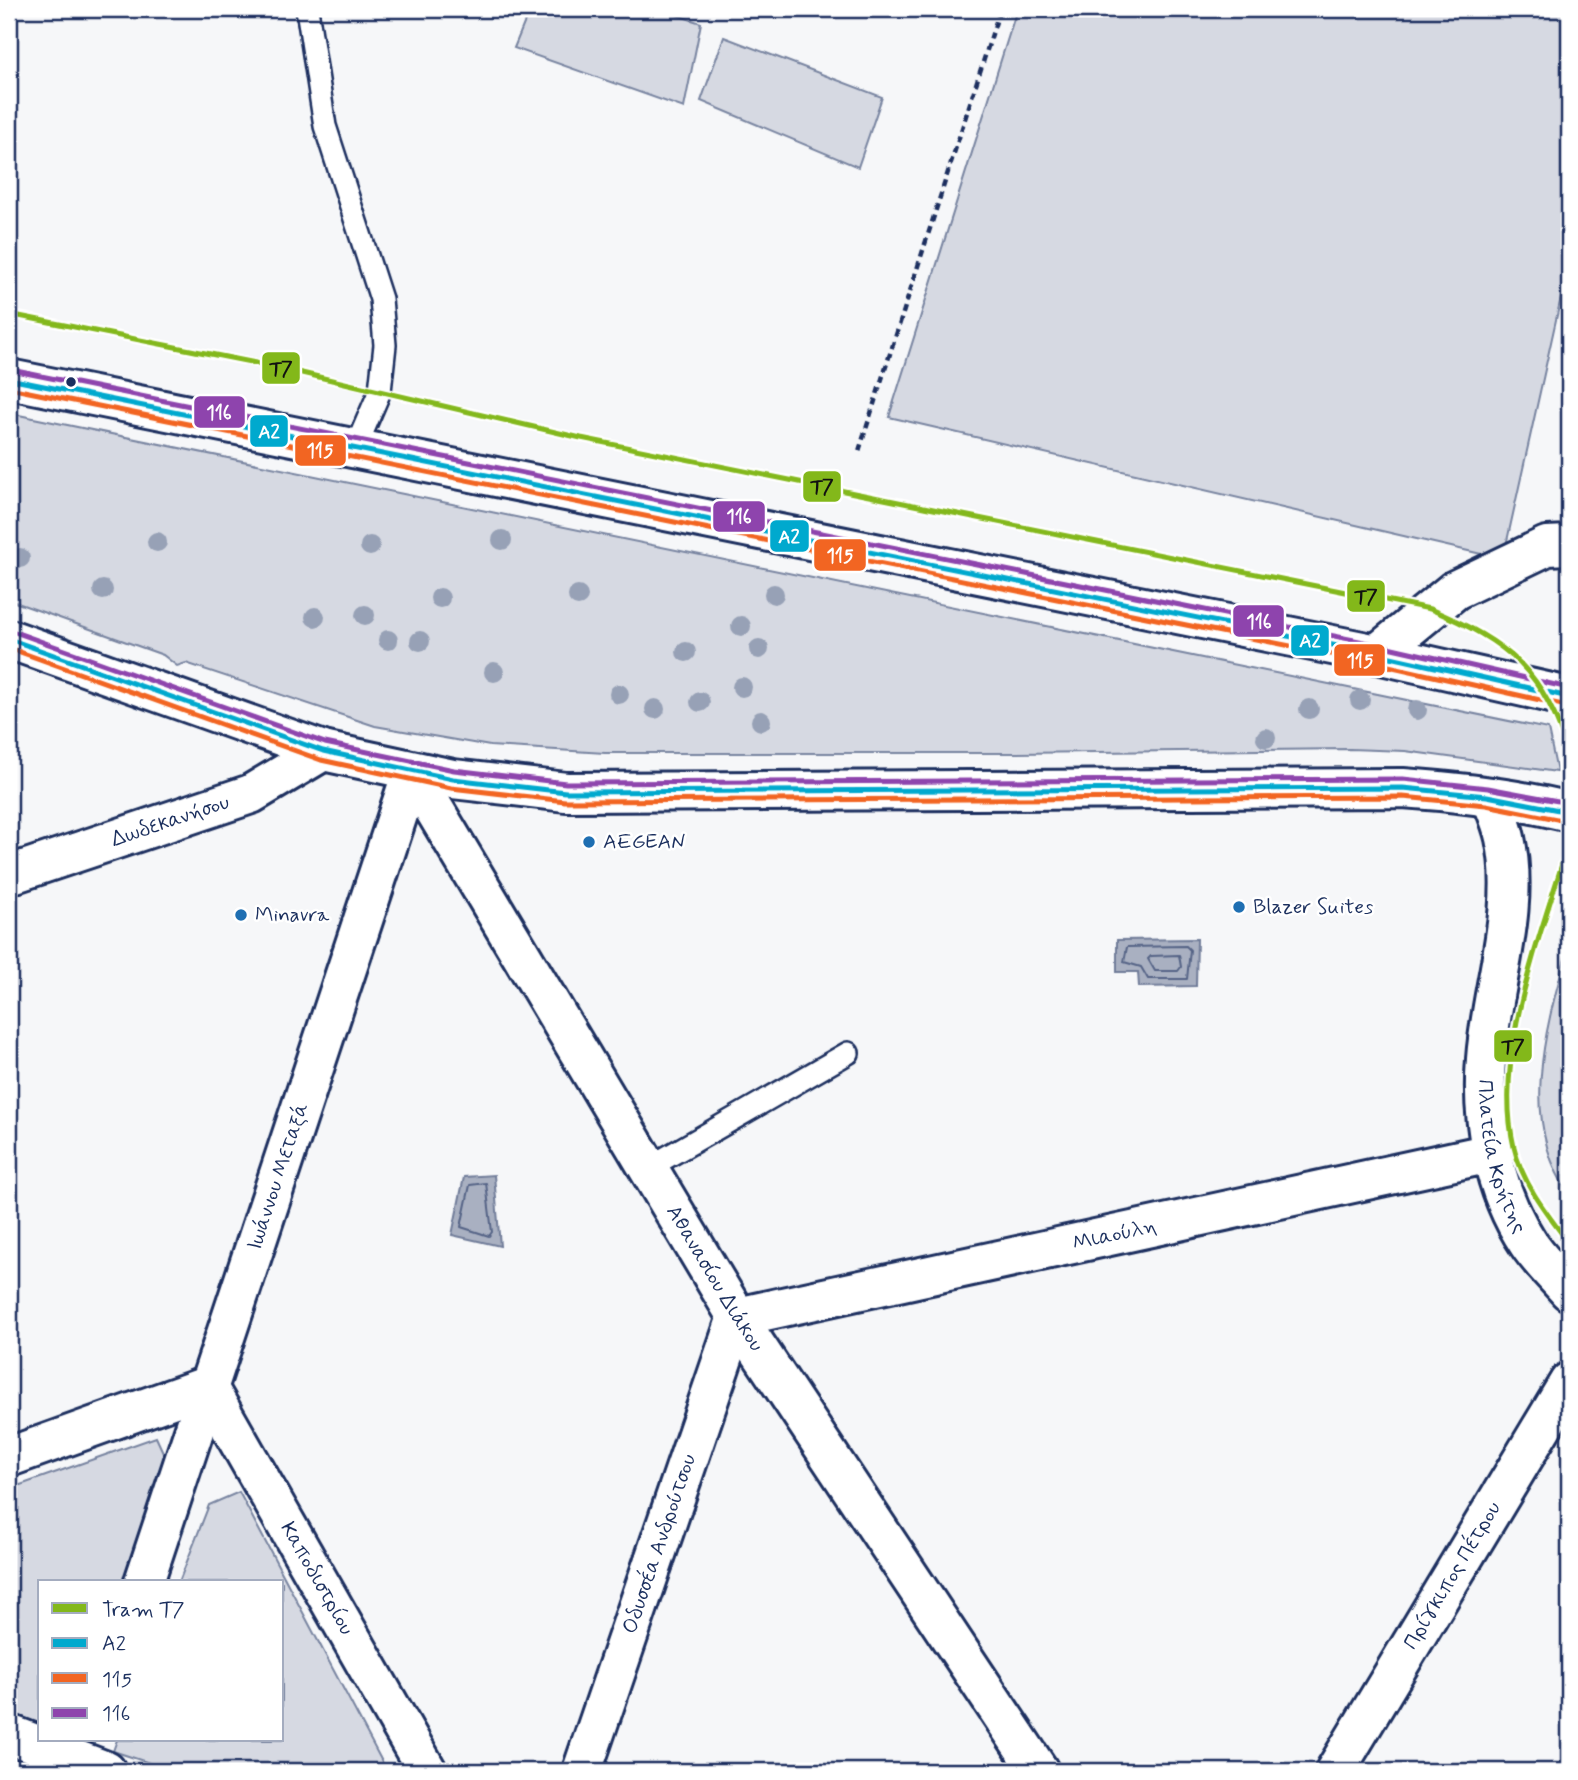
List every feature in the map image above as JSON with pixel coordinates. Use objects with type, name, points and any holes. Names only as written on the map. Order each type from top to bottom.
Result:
[{"type":"main road","points":[[9,379],[1377,653],[1569,696]]},
{"type":"main road","points":[[1377,653],[1455,590],[1547,546],[1569,545]]},
{"type":"main road","points":[[9,639],[323,751],[412,772],[566,792],[1403,788],[1492,797],[1569,812]]},
{"type":"main road","name":"Δωδεκανήσου","points":[[9,875],[251,794],[323,751]]},
{"type":"main road","name":"Αθανασίου Διάκου","points":[[412,772],[737,1317],[1039,1771]]},
{"type":"main road","name":"Ιωάννου Μεταξά","points":[[145,1580],[412,772]]},
{"type":"main road","name":"Πλατεία Κρήτης","points":[[1492,797],[1505,838],[1508,880],[1506,925],[1486,1058],[1484,1107],[1491,1153],[1527,1242],[1569,1291]]},
{"type":"main road","name":"Μιαούλη","points":[[737,1317],[1491,1153]]},
{"type":"main road","name":"Οδυσσέα Ανδρούτσου","points":[[582,1771],[737,1317]]},
{"type":"main road","name":"Πρίγκιπος Πέτρου","points":[[1335,1771],[1569,1382]]},
{"type":"main road","points":[[9,1457],[207,1386]]},
{"type":"main road","name":"Καποδιστρίου","points":[[207,1386],[427,1771]]},
{"type":"main road","points":[[9,1734],[92,1761]]},
{"type":"lane","points":[[307,9],[325,126],[382,299],[384,345],[380,391],[355,449]]},
{"type":"lane","points":[[648,1168],[848,1053]]},
{"type":"path","points":[[859,451],[1000,9]]},
{"type":"shaded area","points":[[530,9],[658,9],[701,23],[684,108],[514,48]]},
{"type":"shaded area","points":[[1017,9],[1569,9],[1569,261],[1503,559],[889,417]]},
{"type":"shaded area","points":[[724,37],[882,97],[858,167],[701,101]]},
{"type":"shaded area","points":[[9,413],[1548,729],[1557,772],[1405,751],[1350,749],[1016,753],[605,753],[490,746],[375,726],[186,663],[177,666],[163,655],[9,600]]},
{"type":"shaded area","points":[[1569,944],[1569,1194],[1553,1165],[1544,1135],[1540,1103],[1546,1038]]},
{"type":"shaded area","points":[[156,1437],[168,1463],[132,1580],[38,1580],[38,1724],[9,1714],[9,1489]]},
{"type":"shaded area","points":[[239,1492],[387,1771],[174,1771],[113,1751],[116,1742],[284,1742],[284,1580],[180,1580],[209,1505]]},
{"type":"water","points":[[1197,939],[1196,986],[1139,987],[1138,972],[1117,972],[1117,940]]},
{"type":"water","points":[[494,1175],[500,1246],[452,1235],[464,1177]]},
{"type":"tram line","name":"Τ7","points":[[9,314],[276,367],[581,438],[1430,609],[1481,634],[1520,663],[1549,702],[1569,756]]},
{"type":"tram line","name":"Τ7","points":[[1569,841],[1523,992],[1510,1072],[1509,1111],[1514,1147],[1523,1173],[1536,1198],[1569,1243]]},
{"type":"transit line","name":"116","points":[[11,370],[1379,645],[1569,688]]},
{"type":"transit line","name":"Α2","points":[[9,379],[1377,654],[1569,697]]},
{"type":"transit line","name":"115","points":[[9,388],[1375,663],[1567,706]]},
{"type":"transit line","name":"116","points":[[12,631],[325,743],[454,770],[566,783],[1403,779],[1488,788],[1569,803]]},
{"type":"transit line","name":"Α2","points":[[9,639],[323,751],[453,779],[566,792],[1403,788],[1487,796],[1569,812]]},
{"type":"transit line","name":"115","points":[[9,648],[321,760],[451,788],[565,801],[1403,797],[1486,805],[1567,821]]},
{"type":"place","name":"AEGEAN","points":[[589,842]]},
{"type":"place","name":"Blazer Suites","points":[[1239,907]]},
{"type":"place","name":"Minavra","points":[[241,915]]}]
